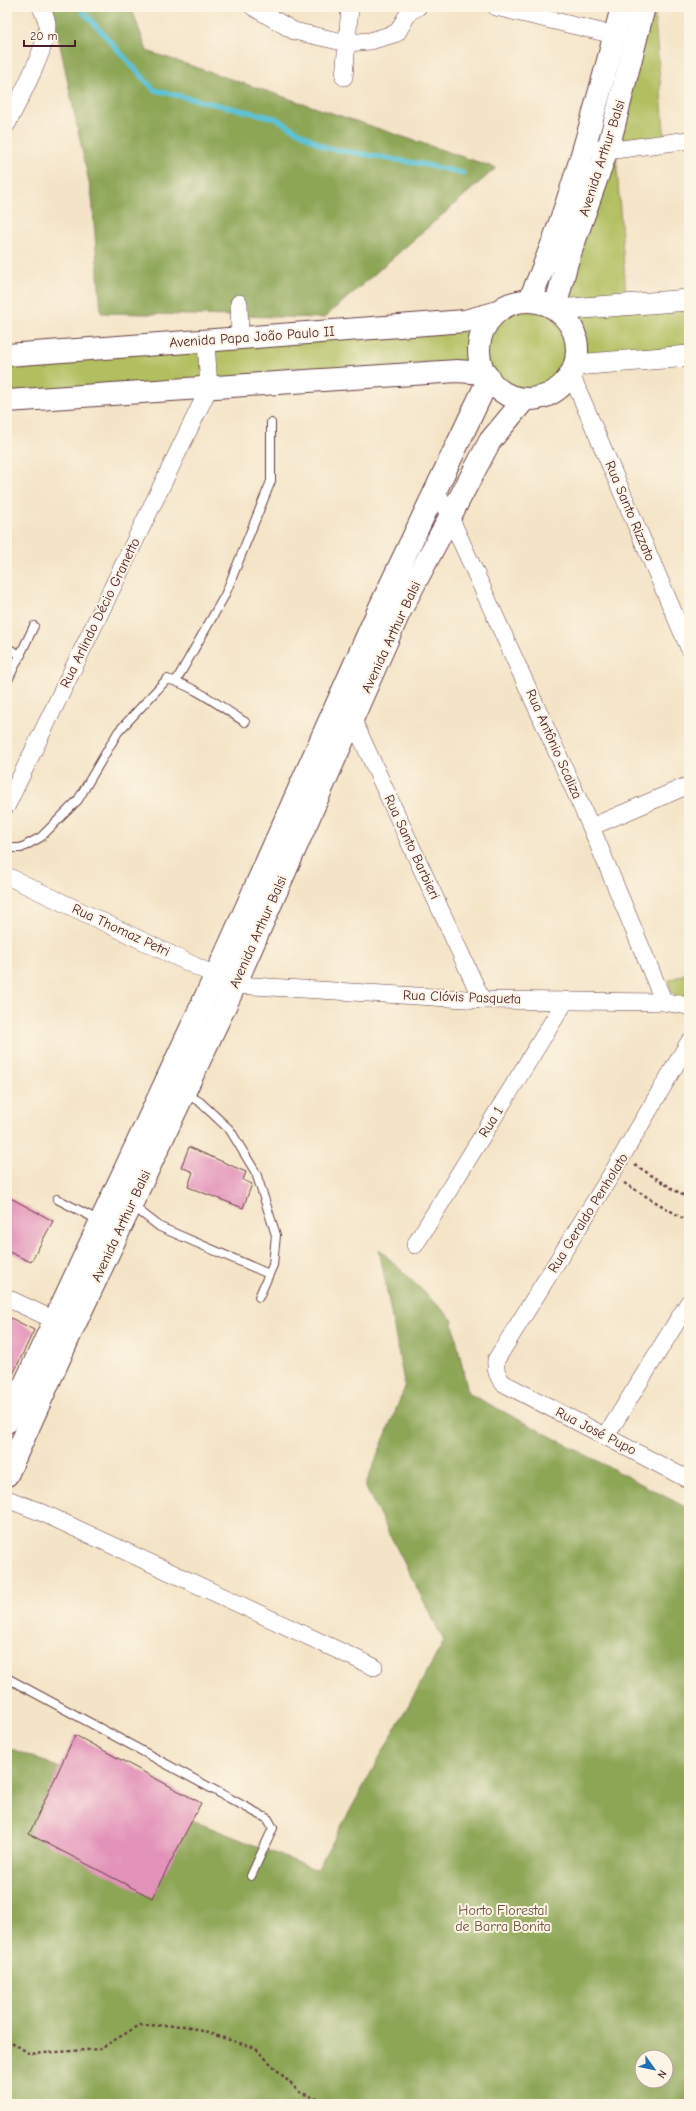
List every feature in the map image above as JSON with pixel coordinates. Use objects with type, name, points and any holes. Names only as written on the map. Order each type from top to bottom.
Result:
[{"type":"main road","name":"Avenida Arthur Balsi","points":[[529,302],[550,254],[586,145],[622,7]]},
{"type":"main road","name":"Avenida Arthur Balsi","points":[[556,309],[567,262],[607,151],[644,7]]},
{"type":"main road","points":[[529,302],[540,302],[556,309],[567,319],[575,333],[577,349],[573,369],[556,390],[541,397],[525,399],[509,395],[495,386],[487,376],[480,358],[480,342],[485,326],[495,313],[509,305],[529,302]]},
{"type":"main road","name":"Avenida Papa João Paulo II","points":[[7,354],[206,342],[240,338],[465,321],[495,313]]},
{"type":"main road","points":[[7,401],[458,371],[487,376]]},
{"type":"main road","name":"Avenida Arthur Balsi","points":[[7,1422],[131,1205],[215,975],[340,696],[436,490],[487,376]]},
{"type":"main road","name":"Avenida Arthur Balsi","points":[[7,1475],[100,1222],[235,985],[399,613],[490,441],[525,399]]},
{"type":"street","points":[[7,124],[35,65],[47,25],[41,7]]},
{"type":"street","points":[[253,7],[294,31],[347,43],[370,41],[397,33],[409,12],[418,7]]},
{"type":"street","points":[[344,77],[350,7]]},
{"type":"street","points":[[496,7],[614,35]]},
{"type":"street","points":[[586,145],[607,151],[689,140]]},
{"type":"street","points":[[556,309],[689,300]]},
{"type":"street","points":[[239,303],[240,338]]},
{"type":"street","points":[[206,342],[209,388]]},
{"type":"street","points":[[573,369],[689,356]]},
{"type":"street","name":"Rua Santo Rizzato","points":[[573,369],[689,648]]},
{"type":"street","name":"Rua Arlindo Décio Granetto","points":[[7,805],[209,388]]},
{"type":"street","name":"Rua Antônio Scaliza","points":[[436,490],[450,517],[591,827],[664,1002]]},
{"type":"street","name":"Rua Santo Barbieri","points":[[340,696],[353,718],[482,1000]]},
{"type":"street","points":[[591,827],[689,784]]},
{"type":"street","name":"Rua Thomaz Petri","points":[[7,876],[235,985]]},
{"type":"street","name":"Rua Clóvis Pasqueta","points":[[235,985],[482,1000],[664,1002],[689,1006]]},
{"type":"street","name":"Rua 1","points":[[415,1245],[566,1000]]},
{"type":"street","name":"Rua Geraldo Penholato","points":[[503,1383],[497,1373],[496,1360],[622,1157],[689,1042]]},
{"type":"street","points":[[7,1298],[63,1324]]},
{"type":"street","points":[[606,1436],[689,1302]]},
{"type":"street","name":"Rua José Pupo","points":[[503,1383],[689,1480]]},
{"type":"street","points":[[7,1499],[44,1513],[374,1667]]},
{"type":"lane","points":[[176,681],[225,595],[271,481],[271,424]]},
{"type":"lane","points":[[7,682],[34,626]]},
{"type":"lane","points":[[7,648],[20,655]]},
{"type":"lane","points":[[7,848],[20,848],[42,837],[78,800],[118,732],[167,679],[176,681],[245,722]]},
{"type":"lane","points":[[175,1088],[200,1102],[230,1130],[256,1173],[276,1235],[273,1265],[259,1297]]},
{"type":"lane","points":[[56,1199],[100,1222]]},
{"type":"lane","points":[[131,1205],[160,1227],[269,1274]]},
{"type":"lane","points":[[7,1678],[268,1819],[273,1828],[251,1876]]},
{"type":"path","points":[[622,1157],[689,1199]]},
{"type":"path","points":[[611,1175],[689,1222]]},
{"type":"path","points":[[7,2039],[30,2054],[99,2048],[140,2025],[186,2026],[255,2048],[299,2092],[330,2104]]},
{"type":"green space","points":[[52,7],[131,7],[147,51],[496,168],[324,318],[101,313],[92,197]]},
{"type":"green space","points":[[654,7],[665,142],[611,147]]},
{"type":"green space","points":[[616,153],[626,294],[589,298],[565,298]]},
{"type":"green space","points":[[689,304],[689,348],[579,362],[577,337],[567,315]]},
{"type":"green space","points":[[530,305],[547,309],[562,318],[571,333],[575,350],[571,367],[562,382],[547,391],[530,395],[513,391],[498,382],[489,367],[485,350],[489,333],[498,318],[513,309]]},
{"type":"green space","points":[[481,321],[473,344],[473,362],[211,385],[208,343]]},
{"type":"green space","points":[[205,343],[207,386],[7,399],[7,356]]},
{"type":"green space","points":[[689,972],[689,996],[674,996],[668,981]]},
{"type":"green space","name":"Horto Florestal de Barra Bonita","points":[[379,1249],[452,1319],[468,1393],[689,1509],[689,2104],[7,2104],[7,1747],[317,1870],[444,1641],[365,1486],[405,1387]]},
{"type":"building","points":[[189,1147],[246,1172],[243,1180],[252,1184],[243,1208],[188,1187],[193,1172],[181,1167]]},
{"type":"building","points":[[7,1196],[53,1221],[31,1262],[7,1251]]},
{"type":"building","points":[[7,1316],[34,1330],[7,1387]]},
{"type":"building","points":[[75,1735],[201,1803],[152,1898],[29,1834]]},
{"type":"waterway","points":[[79,7],[154,90],[275,118],[326,148],[422,164],[463,173]]}]
